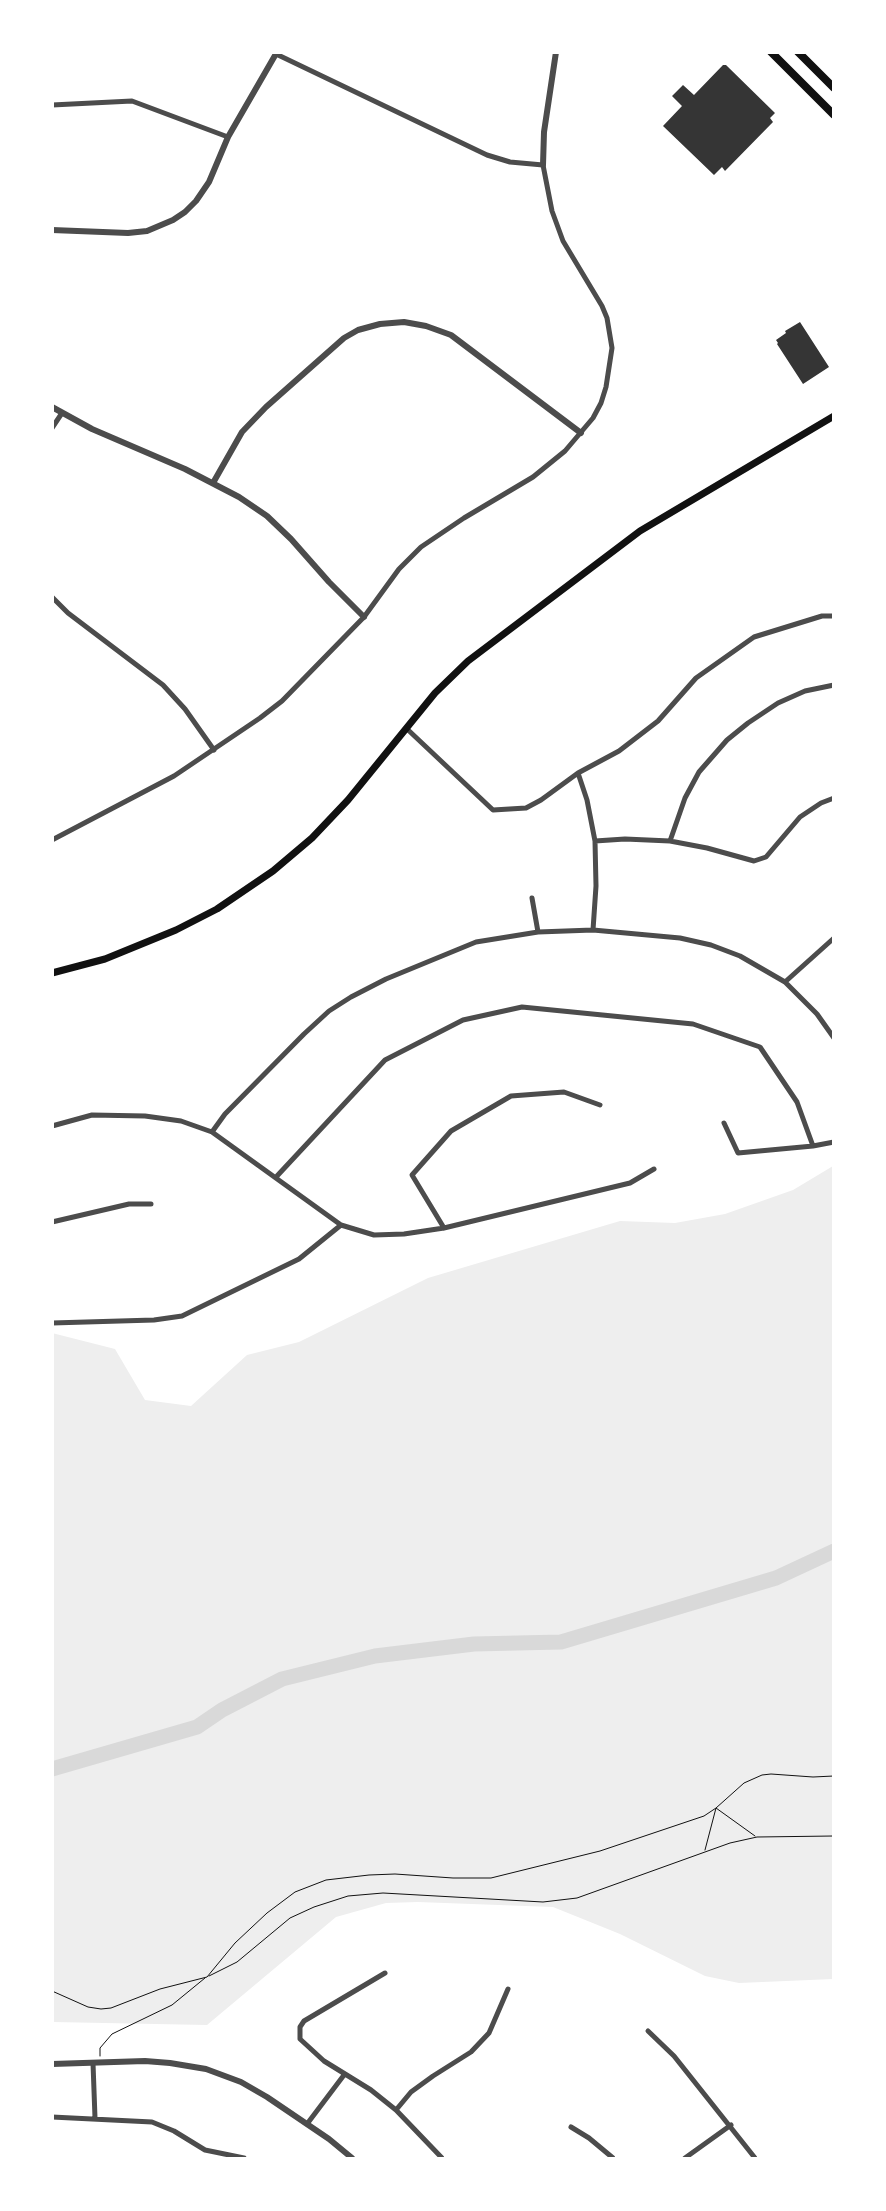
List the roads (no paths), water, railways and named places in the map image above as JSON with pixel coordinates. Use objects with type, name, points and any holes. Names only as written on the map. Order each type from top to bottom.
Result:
[{"type":"main road","points":[[771,52],[834,115]]},
{"type":"main road","points":[[798,52],[834,88]]},
{"type":"main road","points":[[52,973],[105,959],[176,930],[216,909],[273,871],[324,825],[435,693],[468,661],[640,531],[834,416]]},
{"type":"street","points":[[52,840],[166,781],[214,750],[282,701],[364,617],[399,569],[421,547],[464,518],[533,477],[565,451],[581,433],[601,403],[612,360],[610,331],[602,306],[564,241],[552,211],[543,165],[544,132],[556,52]]},
{"type":"street","points":[[52,230],[128,233],[147,231],[185,212],[203,192],[228,137],[277,54],[487,155],[510,162],[543,165]]},
{"type":"street","points":[[52,105],[132,101],[228,137]]},
{"type":"street","points":[[213,483],[242,432],[266,407],[344,338],[358,330],[380,324],[404,322],[426,326],[451,335],[581,433]]},
{"type":"street","points":[[52,407],[213,483],[267,516],[291,538],[329,582],[364,617]]},
{"type":"street","points":[[52,428],[62,413]]},
{"type":"street","points":[[52,597],[68,613],[163,685],[185,709],[214,750]]},
{"type":"street","points":[[406,728],[493,810],[526,808],[541,800],[578,773],[619,751],[658,721],[696,678],[754,637],[822,616],[834,616]]},
{"type":"street","points":[[670,841],[685,798],[698,772],[727,740],[748,723],[778,704],[805,691],[834,685]]},
{"type":"street","points":[[578,773],[595,841],[596,886],[593,930]]},
{"type":"street","points":[[595,841],[625,839],[670,841],[707,848],[754,861],[766,857],[800,817],[821,803],[834,798]]},
{"type":"street","points":[[532,898],[538,932]]},
{"type":"street","points":[[212,1132],[225,1114],[329,1011],[393,976],[476,942],[538,932],[593,930],[680,938],[711,945],[740,956],[785,982],[817,1014],[834,1038]]},
{"type":"street","points":[[785,982],[834,938]]},
{"type":"street","points":[[277,1176],[385,1060],[463,1020],[522,1007],[694,1024],[760,1048],[797,1102],[814,1146]]},
{"type":"street","points":[[444,1228],[412,1175],[451,1131],[511,1096],[564,1092],[600,1104]]},
{"type":"street","points":[[52,1126],[92,1115],[145,1116],[182,1122],[212,1132],[277,1176],[341,1225],[374,1235],[404,1234],[444,1228],[630,1183],[654,1169]]},
{"type":"street","points":[[724,1123],[738,1153],[814,1146],[834,1142]]},
{"type":"street","points":[[52,1222],[129,1204],[152,1204]]},
{"type":"street","points":[[52,1324],[154,1320],[182,1316],[299,1259],[341,1225]]},
{"type":"street","points":[[385,1972],[304,2021],[300,2027],[300,2039],[344,2075],[371,2090],[396,2110],[442,2158]]},
{"type":"street","points":[[396,2110],[411,2092],[471,2052],[489,2033],[508,1989]]},
{"type":"street","points":[[648,2032],[674,2056],[756,2158]]},
{"type":"street","points":[[52,2064],[101,2062],[170,2063],[206,2069],[241,2082],[307,2124],[352,2158]]},
{"type":"street","points":[[93,2063],[94,2118]]},
{"type":"street","points":[[307,2124],[344,2075]]},
{"type":"street","points":[[52,2117],[152,2122],[174,2131],[205,2150],[244,2158]]},
{"type":"street","points":[[685,2158],[730,2125]]},
{"type":"street","points":[[571,2127],[613,2158]]},
{"type":"waterway","points":[[52,1769],[197,1727],[222,1710],[282,1679],[375,1656],[474,1644],[561,1642],[776,1578],[834,1551]]}]
